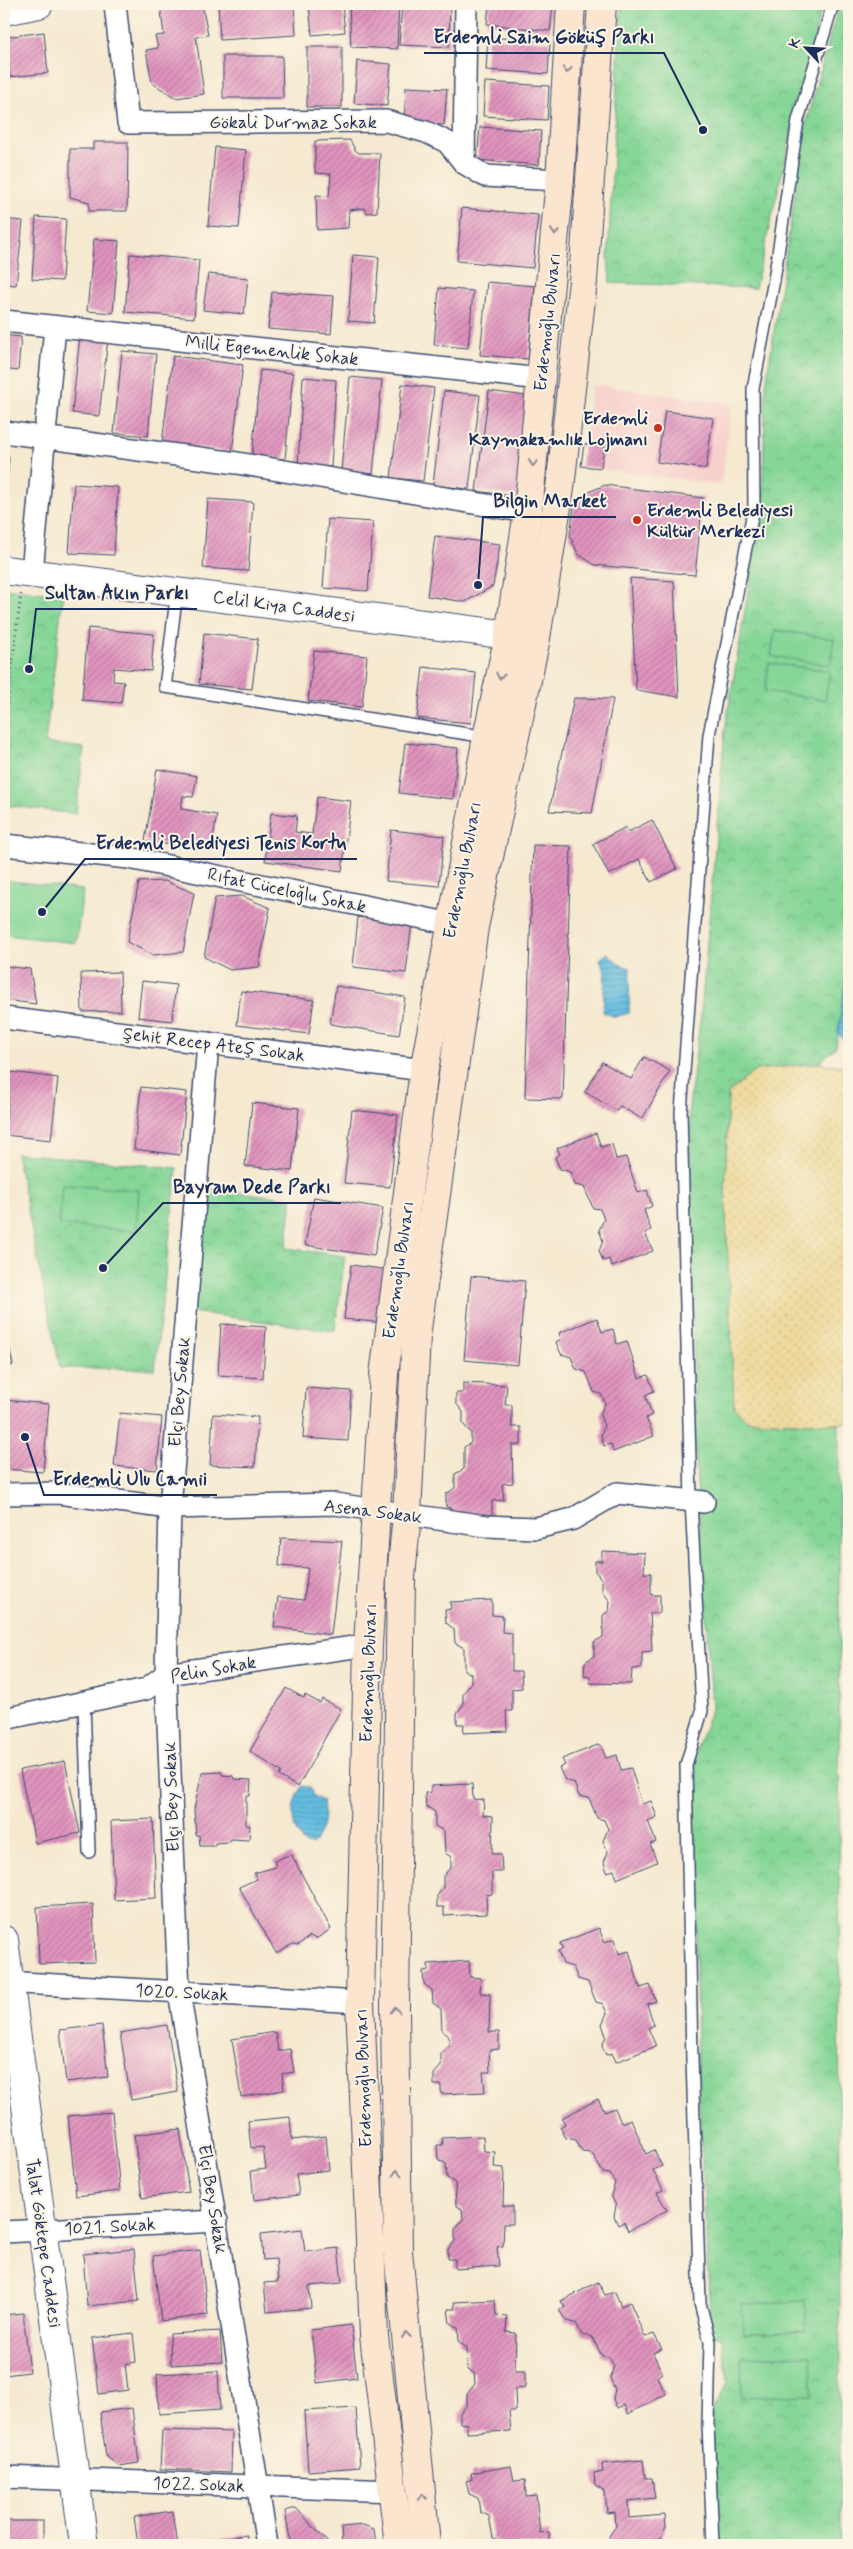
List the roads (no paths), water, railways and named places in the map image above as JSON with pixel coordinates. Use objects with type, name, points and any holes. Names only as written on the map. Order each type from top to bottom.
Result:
[{"type":"main road","name":"Erdemoğlu Bulvarı","points":[[400,2545],[374,2336],[360,2002],[368,1645],[384,1375],[424,1070],[487,737],[509,635],[528,512],[560,180],[572,4]]},
{"type":"main road","name":"Erdemoğlu Bulvarı","points":[[426,2545],[398,2251],[395,2007],[400,1577],[407,1514],[416,1336],[474,927],[536,638],[560,488],[581,298],[602,4]]},
{"type":"street","points":[[4,10],[39,4]]},
{"type":"street","name":"Gökali Durmaz Sokak","points":[[115,4],[128,122],[386,121],[426,132],[447,142],[464,163],[484,176],[560,180]]},
{"type":"street","points":[[464,163],[466,4]]},
{"type":"street","name":"Milli Egemenlik Sokak","points":[[4,322],[541,379]]},
{"type":"street","points":[[20,571],[46,436],[55,327]]},
{"type":"street","points":[[4,432],[46,436],[237,463],[528,512]]},
{"type":"street","name":"Celil Kiya Caddesi","points":[[20,571],[536,638]]},
{"type":"street","name":"Rıfat Cüceloğlu Sokak","points":[[4,845],[129,858],[452,924]]},
{"type":"street","name":"Şehit Recep Ateş Sokak","points":[[4,1018],[424,1070]]},
{"type":"street","name":"Elçi Bey Sokak","points":[[208,1043],[170,1508],[166,1674],[179,1991],[267,2545]]},
{"type":"street","name":"Asena Sokak","points":[[4,1494],[58,1493],[170,1508],[335,1504],[486,1526],[536,1528],[573,1519],[617,1493],[697,1501]]},
{"type":"street","name":"Pelin Sokak","points":[[4,1719],[146,1689],[166,1674],[368,1645]]},
{"type":"street","name":"Talat Göktepe Caddesi","points":[[4,1940],[7,1982],[84,2545]]},
{"type":"street","name":"1020. Sokak","points":[[7,1982],[360,2002]]},
{"type":"street","name":"1021. Sokak","points":[[4,2232],[217,2221]]},
{"type":"street","name":"1022. Sokak","points":[[4,2478],[394,2491]]},
{"type":"lane","points":[[713,2545],[708,2424],[710,2342],[700,2303],[692,2050],[686,1765],[702,1711],[697,1501],[681,1112],[709,735],[754,507],[753,390],[774,280],[798,120],[832,4]]},
{"type":"lane","points":[[177,591],[165,687],[487,737]]},
{"type":"lane","points":[[84,1702],[89,1852]]},
{"type":"water","points":[[608,953],[619,964],[630,968],[629,1013],[615,1017],[603,1012],[605,972],[600,959]]},
{"type":"water","points":[[849,958],[849,1048],[838,1033]]},
{"type":"water","points":[[302,1786],[310,1787],[313,1796],[323,1801],[323,1824],[313,1844],[305,1844],[296,1831],[294,1823],[293,1808]]},
{"type":"place","name":"Erdemli Saim Göküş Parkı","points":[[703,130]]},
{"type":"place","name":"Erdemli Kaymakamlık Lojmanı","points":[[658,428]]},
{"type":"place","name":"Erdemli Belediyesi Kültür Merkezi","points":[[637,520]]},
{"type":"place","name":"Bilgin Market","points":[[478,585]]},
{"type":"place","name":"Sultan Akın Parkı","points":[[29,669]]},
{"type":"place","name":"Erdemli Belediyesi Tenis Kortu","points":[[42,912]]},
{"type":"place","name":"Bayram Dede Parkı","points":[[103,1268]]},
{"type":"place","name":"Erdemli Ulu Camii","points":[[25,1437]]}]
